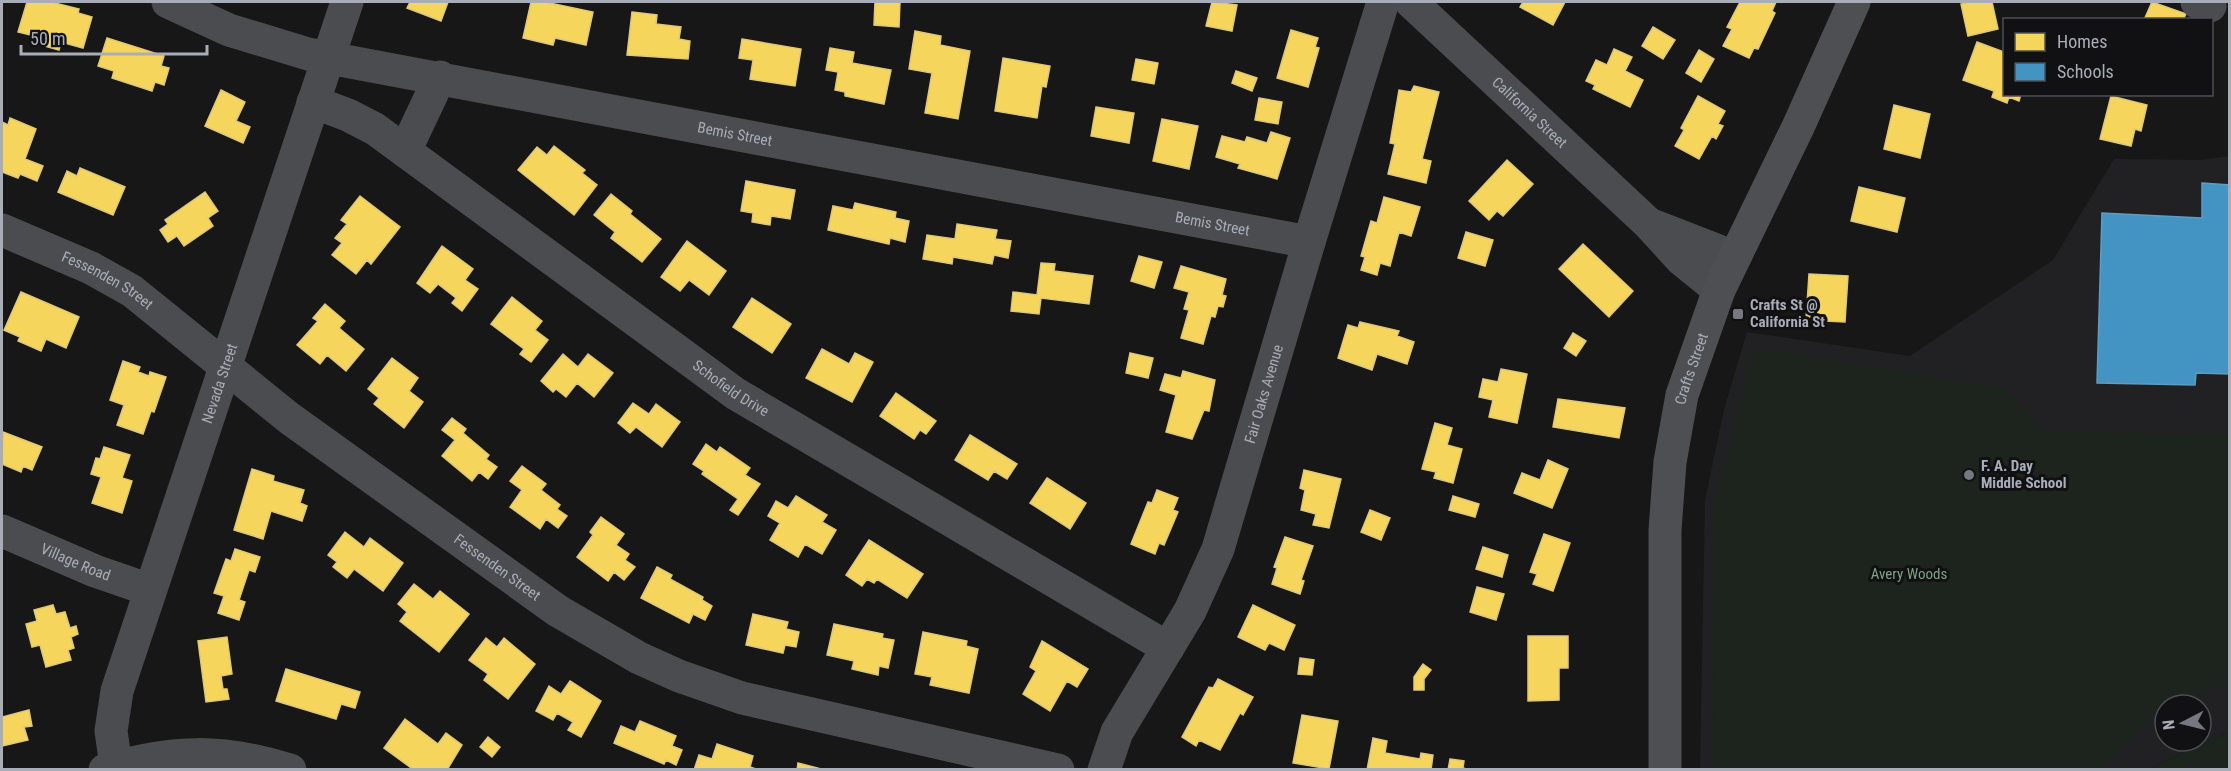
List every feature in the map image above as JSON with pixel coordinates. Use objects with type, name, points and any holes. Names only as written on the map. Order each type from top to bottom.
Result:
[{"type":"main road","name":"Crafts Street","points":[[1665,770],[1665,539],[1670,462],[1682,395],[1719,290],[1799,125],[1854,2]]},
{"type":"street","name":"Bemis Street","points":[[168,2],[238,33],[328,57],[1309,242]]},
{"type":"street","name":"Nevada Street","points":[[111,768],[113,704],[347,2]]},
{"type":"street","name":"Fair Oaks Avenue","points":[[1104,770],[1117,732],[1200,591],[1218,549],[1383,2]]},
{"type":"street","name":"California Street","points":[[1411,2],[1649,224],[1682,260],[1719,290]]},
{"type":"street","points":[[405,151],[440,77]]},
{"type":"street","name":"Schofield Drive","points":[[313,102],[362,122],[405,151],[736,394],[1168,648]]},
{"type":"street","name":"California Street","points":[[1649,224],[1734,257]]},
{"type":"street","name":"Fessenden Street","points":[[2,230],[92,268],[132,291],[175,323],[224,367],[274,407],[558,611],[658,667],[742,698],[1058,770]]},
{"type":"street","name":"Village Road","points":[[2,531],[95,571],[150,590]]},
{"type":"street","points":[[111,768],[163,756],[203,753],[240,756],[290,770]]},
{"type":"shaded area","name":"Avery Woods","points":[[2229,156],[2229,732],[2213,739],[2213,693],[2153,693],[2153,753],[2183,753],[2148,769],[1700,770],[1705,500],[1724,409],[1747,332],[1910,356],[2053,260],[2114,159],[2201,160]]},
{"type":"green space","name":"Avery Woods","points":[[1754,348],[2007,390],[2045,431],[2229,435],[2229,680],[2205,693],[2153,693],[2153,721],[2147,724],[2101,769],[1712,769],[1714,503]]},
{"type":"green space","points":[[2229,732],[2229,769],[2148,769],[2183,753],[2213,753],[2213,739]]},
{"type":"building: Homes","points":[[27,2],[51,2],[79,9],[78,13],[92,17],[83,48],[61,42],[59,50],[41,45],[43,38],[18,32]]},
{"type":"building: Homes","points":[[410,2],[448,2],[441,21],[407,8]]},
{"type":"building: Homes","points":[[531,2],[545,2],[593,12],[586,45],[555,38],[553,45],[523,38]]},
{"type":"building: Homes","points":[[875,2],[900,2],[899,27],[874,25]]},
{"type":"building: Homes","points":[[1212,2],[1237,5],[1232,31],[1206,26]]},
{"type":"building: Homes","points":[[1523,2],[1565,2],[1553,25],[1520,7]]},
{"type":"building: Homes","points":[[1740,2],[1776,2],[1772,11],[1775,13],[1758,49],[1754,48],[1749,58],[1723,46],[1732,29],[1727,27]]},
{"type":"building: Homes","points":[[1992,2],[1998,29],[1968,36],[1961,4]]},
{"type":"building: Homes","points":[[2152,2],[2186,14],[2184,18],[2145,18]]},
{"type":"building: Homes","points":[[632,12],[657,15],[656,24],[681,27],[679,39],[690,41],[688,59],[627,55]]},
{"type":"building: Homes","points":[[1653,27],[1675,40],[1663,59],[1642,46]]},
{"type":"building: Homes","points":[[1291,30],[1318,38],[1315,47],[1319,48],[1308,87],[1277,78]]},
{"type":"building: Homes","points":[[915,31],[941,36],[940,45],[970,51],[958,119],[925,113],[932,73],[909,69]]},
{"type":"building: Homes","points":[[107,38],[164,56],[161,66],[169,68],[164,85],[155,82],[152,91],[112,78],[114,71],[98,66]]},
{"type":"building: Homes","points":[[742,39],[801,49],[795,86],[750,79],[753,60],[739,58]]},
{"type":"building: Homes","points":[[1977,42],[2003,52],[2003,96],[2020,96],[2019,101],[2009,97],[2007,103],[1992,97],[1994,91],[1963,80]]},
{"type":"building: Homes","points":[[830,48],[854,52],[852,63],[891,70],[884,104],[845,96],[845,92],[835,90],[838,72],[826,70]]},
{"type":"building: Homes","points":[[1614,49],[1632,57],[1625,71],[1643,80],[1630,107],[1593,89],[1595,85],[1586,81],[1596,60],[1607,65]]},
{"type":"building: Homes","points":[[1699,50],[1714,59],[1701,82],[1686,73]]},
{"type":"building: Homes","points":[[1003,58],[1050,66],[1046,87],[1042,86],[1037,118],[995,111]]},
{"type":"building: Homes","points":[[1136,59],[1158,63],[1154,84],[1132,80]]},
{"type":"building: Homes","points":[[1236,71],[1257,78],[1252,91],[1232,83]]},
{"type":"building: Homes","points":[[1414,86],[1439,92],[1422,159],[1431,161],[1426,183],[1388,174],[1395,144],[1390,143],[1399,90],[1411,92]]},
{"type":"building: Homes","points":[[221,90],[245,102],[236,121],[250,127],[243,143],[205,126]]},
{"type":"building: Homes","points":[[1698,96],[1725,111],[1718,124],[1723,126],[1716,139],[1712,136],[1699,159],[1675,146],[1684,130],[1681,128]]},
{"type":"building: Homes","points":[[2111,96],[2147,105],[2141,131],[2135,129],[2131,146],[2100,139]]},
{"type":"building: Homes","points":[[1259,98],[1282,102],[1278,124],[1255,120]]},
{"type":"building: Homes","points":[[1894,105],[1930,114],[1920,158],[1884,149]]},
{"type":"building: Homes","points":[[1096,107],[1134,113],[1129,143],[1091,136]]},
{"type":"building: Homes","points":[[10,118],[36,129],[25,159],[43,166],[37,181],[20,174],[18,178],[2,172],[2,122],[8,125]]},
{"type":"building: Homes","points":[[1162,119],[1198,126],[1189,169],[1153,161]]},
{"type":"building: Homes","points":[[1271,132],[1290,138],[1277,179],[1238,168],[1240,164],[1216,157],[1222,136],[1245,142],[1247,137],[1267,143]]},
{"type":"building: Homes","points":[[554,146],[585,170],[582,173],[597,185],[574,215],[518,170],[537,147],[547,155]]},
{"type":"building: Homes","points":[[1507,160],[1533,184],[1503,216],[1497,211],[1489,220],[1469,201]]},
{"type":"building: Homes","points":[[80,168],[125,187],[113,215],[58,192],[67,171],[77,176]]},
{"type":"building: Homes","points":[[746,181],[795,190],[790,219],[771,216],[770,225],[752,222],[753,213],[741,211]]},
{"type":"building: Homes","points":[[1859,187],[1905,198],[1897,232],[1851,221]]},
{"type":"building: Homes","points":[[205,192],[218,211],[208,218],[213,226],[184,246],[177,236],[168,242],[160,230],[168,224],[165,220]]},
{"type":"building: Homes","points":[[611,194],[632,211],[630,214],[661,239],[642,262],[611,238],[615,232],[594,215]]},
{"type":"building: Homes","points":[[360,196],[400,227],[371,264],[367,260],[356,274],[332,255],[342,243],[335,238],[347,224],[341,220]]},
{"type":"building: Homes","points":[[1384,197],[1420,207],[1411,236],[1399,232],[1390,266],[1380,263],[1377,275],[1361,270],[1365,257],[1361,256],[1371,221],[1377,223]]},
{"type":"building: Homes","points":[[855,203],[896,212],[895,218],[909,221],[905,242],[890,238],[889,244],[828,230],[833,206],[853,210]]},
{"type":"building: Homes","points":[[957,224],[997,230],[995,239],[1011,241],[1008,258],[994,255],[992,264],[953,257],[952,264],[923,259],[927,235],[955,239]]},
{"type":"building: Homes","points":[[1466,232],[1493,240],[1485,266],[1458,258]]},
{"type":"building: Homes","points":[[687,241],[726,271],[709,295],[689,280],[680,291],[661,277]]},
{"type":"building: Homes","points":[[1583,244],[1633,291],[1609,317],[1559,269]]},
{"type":"building: Homes","points":[[442,246],[473,269],[465,280],[478,289],[462,311],[452,303],[456,298],[438,284],[430,293],[417,283]]},
{"type":"building: Homes","points":[[1139,256],[1162,262],[1154,288],[1131,281]]},
{"type":"building: Homes","points":[[1041,263],[1055,264],[1054,271],[1093,276],[1089,304],[1041,298],[1039,314],[1011,311],[1013,292],[1037,295]]},
{"type":"building: Homes","points":[[1181,266],[1226,279],[1222,295],[1226,296],[1223,307],[1218,306],[1215,317],[1211,316],[1203,344],[1181,338],[1189,310],[1184,309],[1189,292],[1174,288]]},
{"type":"building: Homes","points":[[1809,274],[1848,276],[1845,322],[1806,320]]},
{"type":"building: Homes","points":[[21,292],[79,317],[66,348],[46,339],[41,351],[18,341],[20,337],[4,330]]},
{"type":"building: Homes","points":[[512,297],[542,321],[535,330],[548,340],[531,362],[520,354],[524,349],[491,324]]},
{"type":"building: Homes","points":[[752,298],[791,324],[772,353],[733,327]]},
{"type":"building: Homes","points":[[325,304],[345,321],[339,328],[364,349],[346,371],[327,355],[320,364],[297,345],[318,321],[313,318]]},
{"type":"building: Homes","points":[[1360,322],[1399,331],[1397,336],[1414,342],[1407,364],[1377,354],[1372,370],[1338,358],[1348,325],[1358,328]]},
{"type":"building: Homes","points":[[1573,333],[1586,341],[1576,356],[1564,348]]},
{"type":"building: Homes","points":[[822,349],[849,364],[855,353],[873,362],[852,402],[806,378]]},
{"type":"building: Homes","points":[[1130,353],[1153,358],[1148,378],[1126,373]]},
{"type":"building: Homes","points":[[563,354],[578,367],[588,354],[613,373],[594,397],[577,383],[566,397],[556,389],[553,392],[541,381]]},
{"type":"building: Homes","points":[[392,358],[418,378],[409,391],[423,402],[404,428],[374,404],[379,398],[368,389]]},
{"type":"building: Homes","points":[[123,361],[140,367],[138,372],[149,376],[150,372],[166,377],[154,412],[151,411],[143,434],[117,425],[124,405],[110,400]]},
{"type":"building: Homes","points":[[1501,369],[1527,374],[1517,423],[1489,417],[1493,400],[1479,397],[1483,379],[1498,382]]},
{"type":"building: Homes","points":[[1183,371],[1215,380],[1209,411],[1204,410],[1192,439],[1166,432],[1176,395],[1160,390],[1165,374],[1181,378]]},
{"type":"building: Homes","points":[[896,393],[936,421],[926,434],[920,430],[914,439],[880,416]]},
{"type":"building: Homes","points":[[1558,399],[1625,408],[1619,438],[1553,427]]},
{"type":"building: Homes","points":[[633,403],[649,414],[656,404],[680,422],[662,447],[636,427],[630,433],[618,423]]},
{"type":"building: Homes","points":[[452,418],[466,429],[463,433],[489,455],[486,459],[497,467],[488,479],[479,472],[472,481],[442,456],[455,440],[442,430]]},
{"type":"building: Homes","points":[[1435,423],[1452,428],[1447,445],[1462,449],[1453,483],[1434,478],[1436,472],[1422,469]]},
{"type":"building: Homes","points":[[3,432],[42,447],[32,470],[23,466],[21,472],[2,464]]},
{"type":"building: Homes","points":[[970,435],[1017,464],[1007,479],[994,471],[988,480],[955,460]]},
{"type":"building: Homes","points":[[706,444],[717,452],[720,447],[750,468],[745,475],[760,484],[738,515],[730,510],[738,499],[702,474],[704,471],[693,464]]},
{"type":"building: Homes","points":[[104,447],[130,455],[122,478],[132,481],[122,513],[92,503],[101,477],[91,474],[96,458],[100,459]]},
{"type":"building: Homes","points":[[1548,460],[1568,469],[1552,508],[1514,493],[1522,473],[1540,480]]},
{"type":"building: Homes","points":[[522,466],[546,484],[541,490],[560,505],[557,509],[567,516],[558,528],[546,519],[540,529],[510,507],[522,490],[510,481]]},
{"type":"building: Homes","points":[[252,469],[274,476],[273,481],[304,490],[300,503],[307,506],[302,521],[271,511],[263,539],[234,530]]},
{"type":"building: Homes","points":[[1304,470],[1341,479],[1329,528],[1313,525],[1316,514],[1301,510],[1305,490],[1300,488]]},
{"type":"building: Homes","points":[[1047,478],[1086,503],[1070,529],[1030,503]]},
{"type":"building: Homes","points":[[1157,490],[1178,498],[1173,510],[1178,512],[1164,545],[1159,543],[1155,554],[1131,544],[1148,502],[1152,503]]},
{"type":"building: Homes","points":[[796,496],[827,515],[822,522],[836,530],[822,554],[805,544],[798,557],[770,540],[780,523],[768,516],[776,501],[788,508]]},
{"type":"building: Homes","points":[[1453,496],[1479,504],[1475,517],[1449,510]]},
{"type":"building: Homes","points":[[1370,510],[1390,518],[1381,540],[1361,532]]},
{"type":"building: Homes","points":[[601,517],[624,534],[616,545],[629,554],[625,560],[635,567],[624,580],[614,572],[608,581],[577,557],[593,535],[590,532]]},
{"type":"building: Homes","points":[[345,532],[364,547],[370,538],[403,563],[383,591],[354,569],[347,578],[333,567],[337,562],[328,555]]},
{"type":"building: Homes","points":[[1544,534],[1570,543],[1553,591],[1533,584],[1537,574],[1530,572]]},
{"type":"building: Homes","points":[[1285,537],[1313,546],[1301,580],[1304,581],[1300,594],[1272,584],[1277,568],[1274,567]]},
{"type":"building: Homes","points":[[869,540],[923,574],[907,598],[877,579],[874,583],[867,579],[862,586],[846,575]]},
{"type":"building: Homes","points":[[1483,547],[1508,555],[1502,577],[1476,569]]},
{"type":"building: Homes","points":[[235,549],[260,557],[255,572],[249,570],[239,600],[245,602],[239,620],[218,613],[224,596],[214,593],[226,559],[231,561]]},
{"type":"building: Homes","points":[[657,567],[672,575],[670,579],[703,597],[702,600],[712,606],[705,620],[693,614],[689,623],[641,598]]},
{"type":"building: Homes","points":[[414,584],[433,599],[440,591],[469,614],[439,652],[400,621],[407,612],[398,604]]},
{"type":"building: Homes","points":[[1477,587],[1504,594],[1496,620],[1470,612]]},
{"type":"building: Homes","points":[[53,605],[56,614],[65,612],[70,628],[76,626],[78,634],[71,637],[74,648],[68,650],[71,660],[46,667],[40,645],[32,647],[26,624],[37,621],[34,610]]},
{"type":"building: Homes","points":[[1253,605],[1295,625],[1284,650],[1269,643],[1265,650],[1238,637]]},
{"type":"building: Homes","points":[[753,614],[788,622],[786,629],[799,632],[796,647],[785,645],[783,653],[746,645]]},
{"type":"building: Homes","points":[[834,624],[883,634],[882,638],[894,640],[888,668],[879,666],[878,675],[852,669],[854,661],[827,655]]},
{"type":"building: Homes","points":[[923,632],[967,641],[966,646],[978,649],[969,693],[930,685],[932,677],[915,674]]},
{"type":"building: Homes","points":[[1528,636],[1568,636],[1568,668],[1559,668],[1559,700],[1528,701]]},
{"type":"building: Homes","points":[[227,637],[232,674],[221,676],[223,689],[227,689],[229,699],[206,702],[198,641]]},
{"type":"building: Homes","points":[[486,638],[497,647],[504,638],[535,664],[508,699],[484,680],[488,674],[469,660]]},
{"type":"building: Homes","points":[[1042,641],[1088,669],[1077,687],[1067,681],[1050,711],[1023,694],[1036,671],[1030,667]]},
{"type":"building: Homes","points":[[1300,658],[1314,660],[1312,675],[1298,674]]},
{"type":"building: Homes","points":[[1423,664],[1431,670],[1424,679],[1424,690],[1414,690],[1414,677]]},
{"type":"building: Homes","points":[[286,669],[360,692],[355,708],[341,704],[336,719],[276,701]]},
{"type":"building: Homes","points":[[1218,679],[1253,697],[1243,715],[1240,713],[1220,750],[1199,740],[1196,746],[1182,737],[1209,687],[1213,688]]},
{"type":"building: Homes","points":[[570,681],[601,701],[581,737],[568,730],[573,722],[557,713],[553,720],[536,711],[549,686],[561,694]]},
{"type":"building: Homes","points":[[29,710],[32,726],[24,727],[28,740],[2,746],[2,717]]},
{"type":"building: Homes","points":[[1302,715],[1338,721],[1329,769],[1293,763]]},
{"type":"building: Homes","points":[[405,719],[438,744],[446,733],[462,745],[447,770],[414,770],[384,748]]},
{"type":"building: Homes","points":[[640,721],[676,736],[672,746],[682,750],[676,765],[666,760],[664,764],[614,743],[621,726],[635,732]]},
{"type":"building: Homes","points":[[488,737],[500,747],[492,757],[480,747]]},
{"type":"building: Homes","points":[[1373,738],[1387,741],[1385,753],[1420,759],[1421,753],[1433,755],[1431,770],[1367,770]]},
{"type":"building: Homes","points":[[717,744],[753,756],[750,767],[759,770],[694,770],[699,755],[712,759]]},
{"type":"building: Homes","points":[[1450,759],[1464,761],[1463,768],[1470,770],[1448,770]]},
{"type":"building: Homes","points":[[798,763],[825,770],[797,770]]},
{"type":"building: Schools","points":[[2202,183],[2230,185],[2230,374],[2196,373],[2195,385],[2097,383],[2102,213],[2202,218]]},
{"type":"place","name":"Crafts St @ California St","points":[[1738,314]]},
{"type":"place","name":"F. A. Day Middle School","points":[[1969,475]]}]
